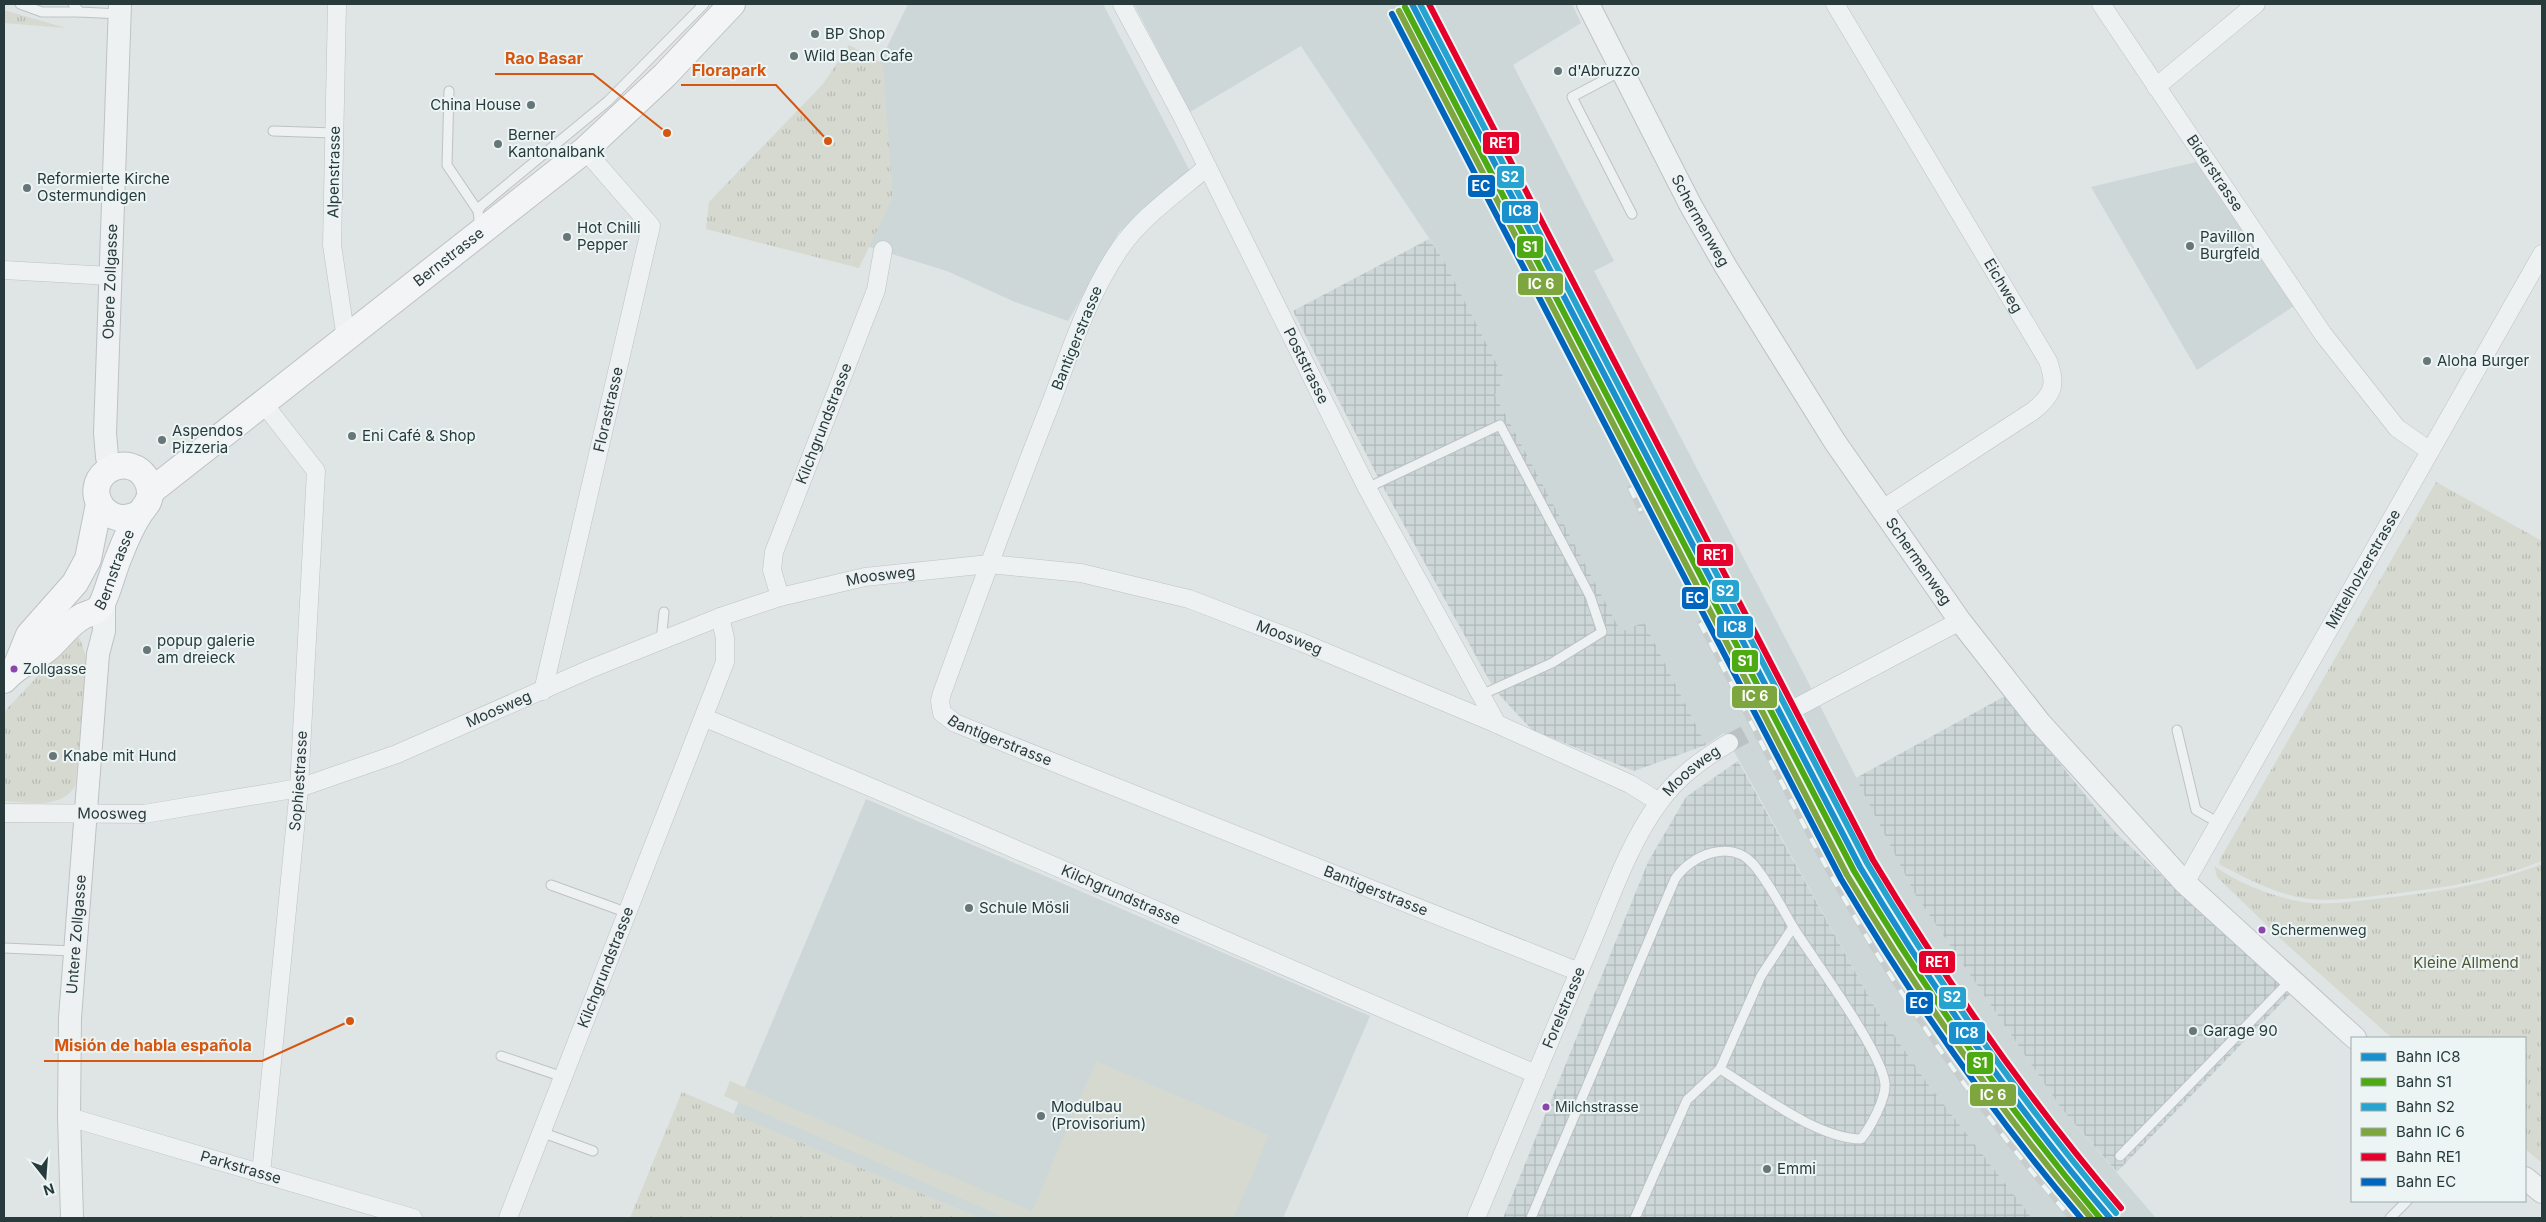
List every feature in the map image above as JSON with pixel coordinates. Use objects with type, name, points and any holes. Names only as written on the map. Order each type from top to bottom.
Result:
[{"type":"main road","name":"Bernstrasse","points":[[99,504],[107,513],[117,518],[129,518],[264,404],[346,339],[480,222],[585,150],[665,75],[732,4]]},
{"type":"main road","points":[[110,469],[121,466],[137,469],[145,477],[145,503]]},
{"type":"main road","name":"Bernstrasse","points":[[10,673],[30,635],[75,583],[92,546],[99,504],[98,484],[102,475],[110,469]]},
{"type":"main road","name":"Bernstrasse","points":[[10,673],[46,650],[93,609],[145,503]]},
{"type":"main road","name":"Bernstrasse","points":[[75,583],[74,604],[78,612],[93,609]]},
{"type":"street","name":"Alpenstrasse","points":[[337,4],[332,244],[346,339]]},
{"type":"street","name":"Poststrasse","points":[[1122,4],[1207,167],[1367,488],[1497,724]]},
{"type":"street","name":"Schermenweg","points":[[1588,4],[1621,71],[1718,254],[1801,389],[1881,510],[1960,621],[2040,723],[2185,883],[2354,1037]]},
{"type":"street","name":"Eichweg","points":[[1835,4],[2048,361],[2053,376],[2052,389],[2045,402],[1881,510]]},
{"type":"street","name":"Biderstrasse","points":[[2101,4],[2323,334],[2397,428],[2430,451]]},
{"type":"street","points":[[2156,87],[2256,4]]},
{"type":"street","name":"Obere Zollgasse","points":[[110,469],[105,433],[120,9]]},
{"type":"street","name":"Florastrasse","points":[[543,691],[651,226],[585,150]]},
{"type":"street","name":"Bantigerstrasse","points":[[1207,167],[1135,231],[1104,273],[1081,326],[989,564],[942,693],[940,707],[949,720],[1579,972]]},
{"type":"street","name":"Kilchgrundstrasse","points":[[780,597],[772,570],[774,552],[876,290],[883,250]]},
{"type":"street","name":"Mittelholzerstrasse","points":[[2185,883],[2542,254]]},
{"type":"street","points":[[4,270],[110,276]]},
{"type":"street","name":"Sophiestrasse","points":[[261,1174],[300,788],[316,472],[264,404]]},
{"type":"street","name":"Moosweg","points":[[4,813],[144,814],[300,788],[397,754],[661,641],[720,617],[780,597],[865,577],[989,564],[1028,566],[1080,573],[1189,598],[1301,642],[1497,724],[1630,784],[1659,802],[1682,776],[1702,759],[1729,743]]},
{"type":"street","name":"Untere Zollgasse","points":[[72,1218],[69,1117],[70,1018],[73,951],[86,814],[98,651],[93,609]]},
{"type":"street","name":"Kilchgrundstrasse","points":[[508,1218],[629,913],[725,662],[725,638],[720,617]]},
{"type":"street","points":[[1788,712],[1960,621]]},
{"type":"street","name":"Kilchgrundstrasse","points":[[705,718],[826,767],[1350,996],[1536,1074]]},
{"type":"street","name":"Forelstrasse","points":[[1476,1218],[1630,855],[1644,824],[1659,802]]},
{"type":"street","name":"Parkstrasse","points":[[69,1117],[412,1218]]},
{"type":"street","points":[[2526,1179],[2542,1192]]},
{"type":"lane","points":[[20,4],[42,12],[120,9]]},
{"type":"lane","points":[[74,4],[80,12]]},
{"type":"lane","points":[[449,92],[447,165],[480,222],[608,101],[704,4]]},
{"type":"lane","points":[[1621,71],[1572,97],[1632,214]]},
{"type":"lane","points":[[274,131],[334,133]]},
{"type":"lane","points":[[1367,488],[1500,425],[1590,596],[1602,632],[1552,663],[1481,695]]},
{"type":"lane","points":[[661,641],[664,612]]},
{"type":"lane","points":[[2177,730],[2196,810],[2219,823]]},
{"type":"lane","points":[[1531,1218],[1676,879],[1689,862],[1709,853],[1727,852],[1744,857],[1753,864],[1863,1035],[1880,1068],[1885,1086],[1873,1123],[1861,1139],[1846,1139],[1813,1126],[1720,1069]]},
{"type":"lane","points":[[550,885],[629,913]]},
{"type":"lane","points":[[1635,1218],[1687,1100],[1720,1069],[1761,976],[1793,927]]},
{"type":"lane","points":[[4,948],[73,951]]},
{"type":"lane","points":[[2120,1156],[2291,980]]},
{"type":"lane","points":[[501,1056],[563,1077]]},
{"type":"lane","points":[[541,1132],[593,1151]]},
{"type":"lane","points":[[2390,1218],[2406,1202]]},
{"type":"shaded area","points":[[908,4],[1103,4],[1195,181],[1119,232],[1068,321],[1015,302],[947,271],[866,246],[872,78]]},
{"type":"shaded area","points":[[1134,4],[1572,4],[1581,23],[1513,65],[1614,261],[1594,271],[1803,672],[1915,894],[2061,1108],[2156,1218],[2032,1218],[1927,1083],[1874,1006],[1724,733],[1706,745],[1644,622],[1621,633],[1495,395],[1504,378],[1443,259],[1301,46],[1190,112]]},
{"type":"shaded area","name":"Pavillon Burgfeld","points":[[2196,162],[2294,306],[2197,370],[2091,187]]},
{"type":"shaded area","points":[[1429,239],[1443,259],[1504,378],[1495,395],[1621,632],[1644,622],[1706,745],[1634,771],[1532,730],[1494,689],[1382,485],[1293,311]]},
{"type":"shaded area","points":[[2005,696],[2116,833],[2192,904],[2298,986],[2117,1172],[2061,1108],[1915,894],[1856,778]]},
{"type":"shaded area","points":[[1738,761],[1874,1006],[1927,1083],[2032,1218],[1503,1218],[1648,862],[1686,797]]},
{"type":"shaded area","name":"Schule Mösli","points":[[866,799],[1370,1016],[1283,1218],[979,1218],[733,1115]]},
{"type":"green space","points":[[4,10],[66,28],[4,23]]},
{"type":"green space","points":[[849,45],[883,64],[893,197],[859,268],[706,229],[709,202],[823,84]]},
{"type":"green space","points":[[2436,482],[2542,541],[2542,861],[2503,874],[2443,887],[2327,900],[2309,899],[2286,894],[2263,886],[2220,865],[2219,861]]},
{"type":"green space","points":[[76,636],[80,639],[87,660],[75,786],[69,794],[53,802],[4,801],[4,712],[35,679],[49,658]]},
{"type":"green space","name":"Kleine Allmend","points":[[2542,864],[2542,1163],[2526,1150],[2526,1037],[2391,1037],[2283,941],[2217,877],[2215,867],[2248,885],[2273,895],[2298,901],[2326,904],[2438,891],[2481,883]]},
{"type":"green space","points":[[1096,1061],[1269,1135],[1234,1218],[1006,1218],[724,1096],[730,1081],[1032,1211]]},
{"type":"green space","points":[[682,1092],[979,1218],[630,1218]]},
{"type":"tunnel","points":[[1729,743],[1788,712]]},
{"type":"railway","points":[[1630,488],[1641,511]]},
{"type":"railway","points":[[1700,623],[1826,865],[1893,980],[1991,1120],[2071,1218]]},
{"type":"rail line","name":"IC8","points":[[1412,4],[1860,867],[1917,959],[1978,1048],[2042,1134],[2110,1218]]},
{"type":"rail line","name":"S2","points":[[1420,4],[1867,863],[1924,955],[2015,1087],[2116,1213]]},
{"type":"rail line","name":"RE1","points":[[1429,4],[1873,860],[1930,951],[1990,1039],[2053,1125],[2121,1208]]},
{"type":"rail line","name":"S1","points":[[1405,7],[1854,871],[1910,961],[1970,1049],[2033,1135],[2100,1218]]},
{"type":"rail line","name":"EC","points":[[1392,14],[1841,879],[1924,1011],[1953,1053],[2015,1137],[2081,1218]]},
{"type":"transit line","points":[[1399,11],[1847,875],[1903,965],[1962,1052],[2024,1136],[2091,1218]]},
{"type":"place","name":"BP Shop","points":[[815,34]]},
{"type":"place","name":"Wild Bean Cafe","points":[[794,56]]},
{"type":"place","name":"d'Abruzzo","points":[[1558,71]]},
{"type":"place","name":"China House","points":[[531,105]]},
{"type":"place","name":"Rao Basar","points":[[667,133]]},
{"type":"place","name":"Florapark","points":[[828,141]]},
{"type":"place","name":"Berner Kantonalbank","points":[[498,144]]},
{"type":"place","name":"Reformierte Kirche Ostermundigen","points":[[27,188]]},
{"type":"place","name":"Hot Chilli Pepper","points":[[567,237]]},
{"type":"place","name":"Pavillon Burgfeld","points":[[2190,246]]},
{"type":"place","name":"Aloha Burger","points":[[2427,361]]},
{"type":"place","name":"Eni Café & Shop","points":[[352,436]]},
{"type":"place","name":"Aspendos Pizzeria","points":[[162,440]]},
{"type":"place","name":"popup galerie am dreieck","points":[[147,650]]},
{"type":"place","name":"Zollgasse","points":[[14,669]]},
{"type":"place","name":"Knabe mit Hund","points":[[53,756]]},
{"type":"place","name":"Schule Mösli","points":[[969,908]]},
{"type":"place","name":"Schermenweg","points":[[2262,930]]},
{"type":"place","name":"Misión de habla española","points":[[350,1021]]},
{"type":"place","name":"Garage 90","points":[[2193,1031]]},
{"type":"place","name":"Milchstrasse","points":[[1546,1107]]},
{"type":"place","name":"Modulbau (Provisorium)","points":[[1041,1116]]},
{"type":"place","name":"Emmi","points":[[1767,1169]]}]
